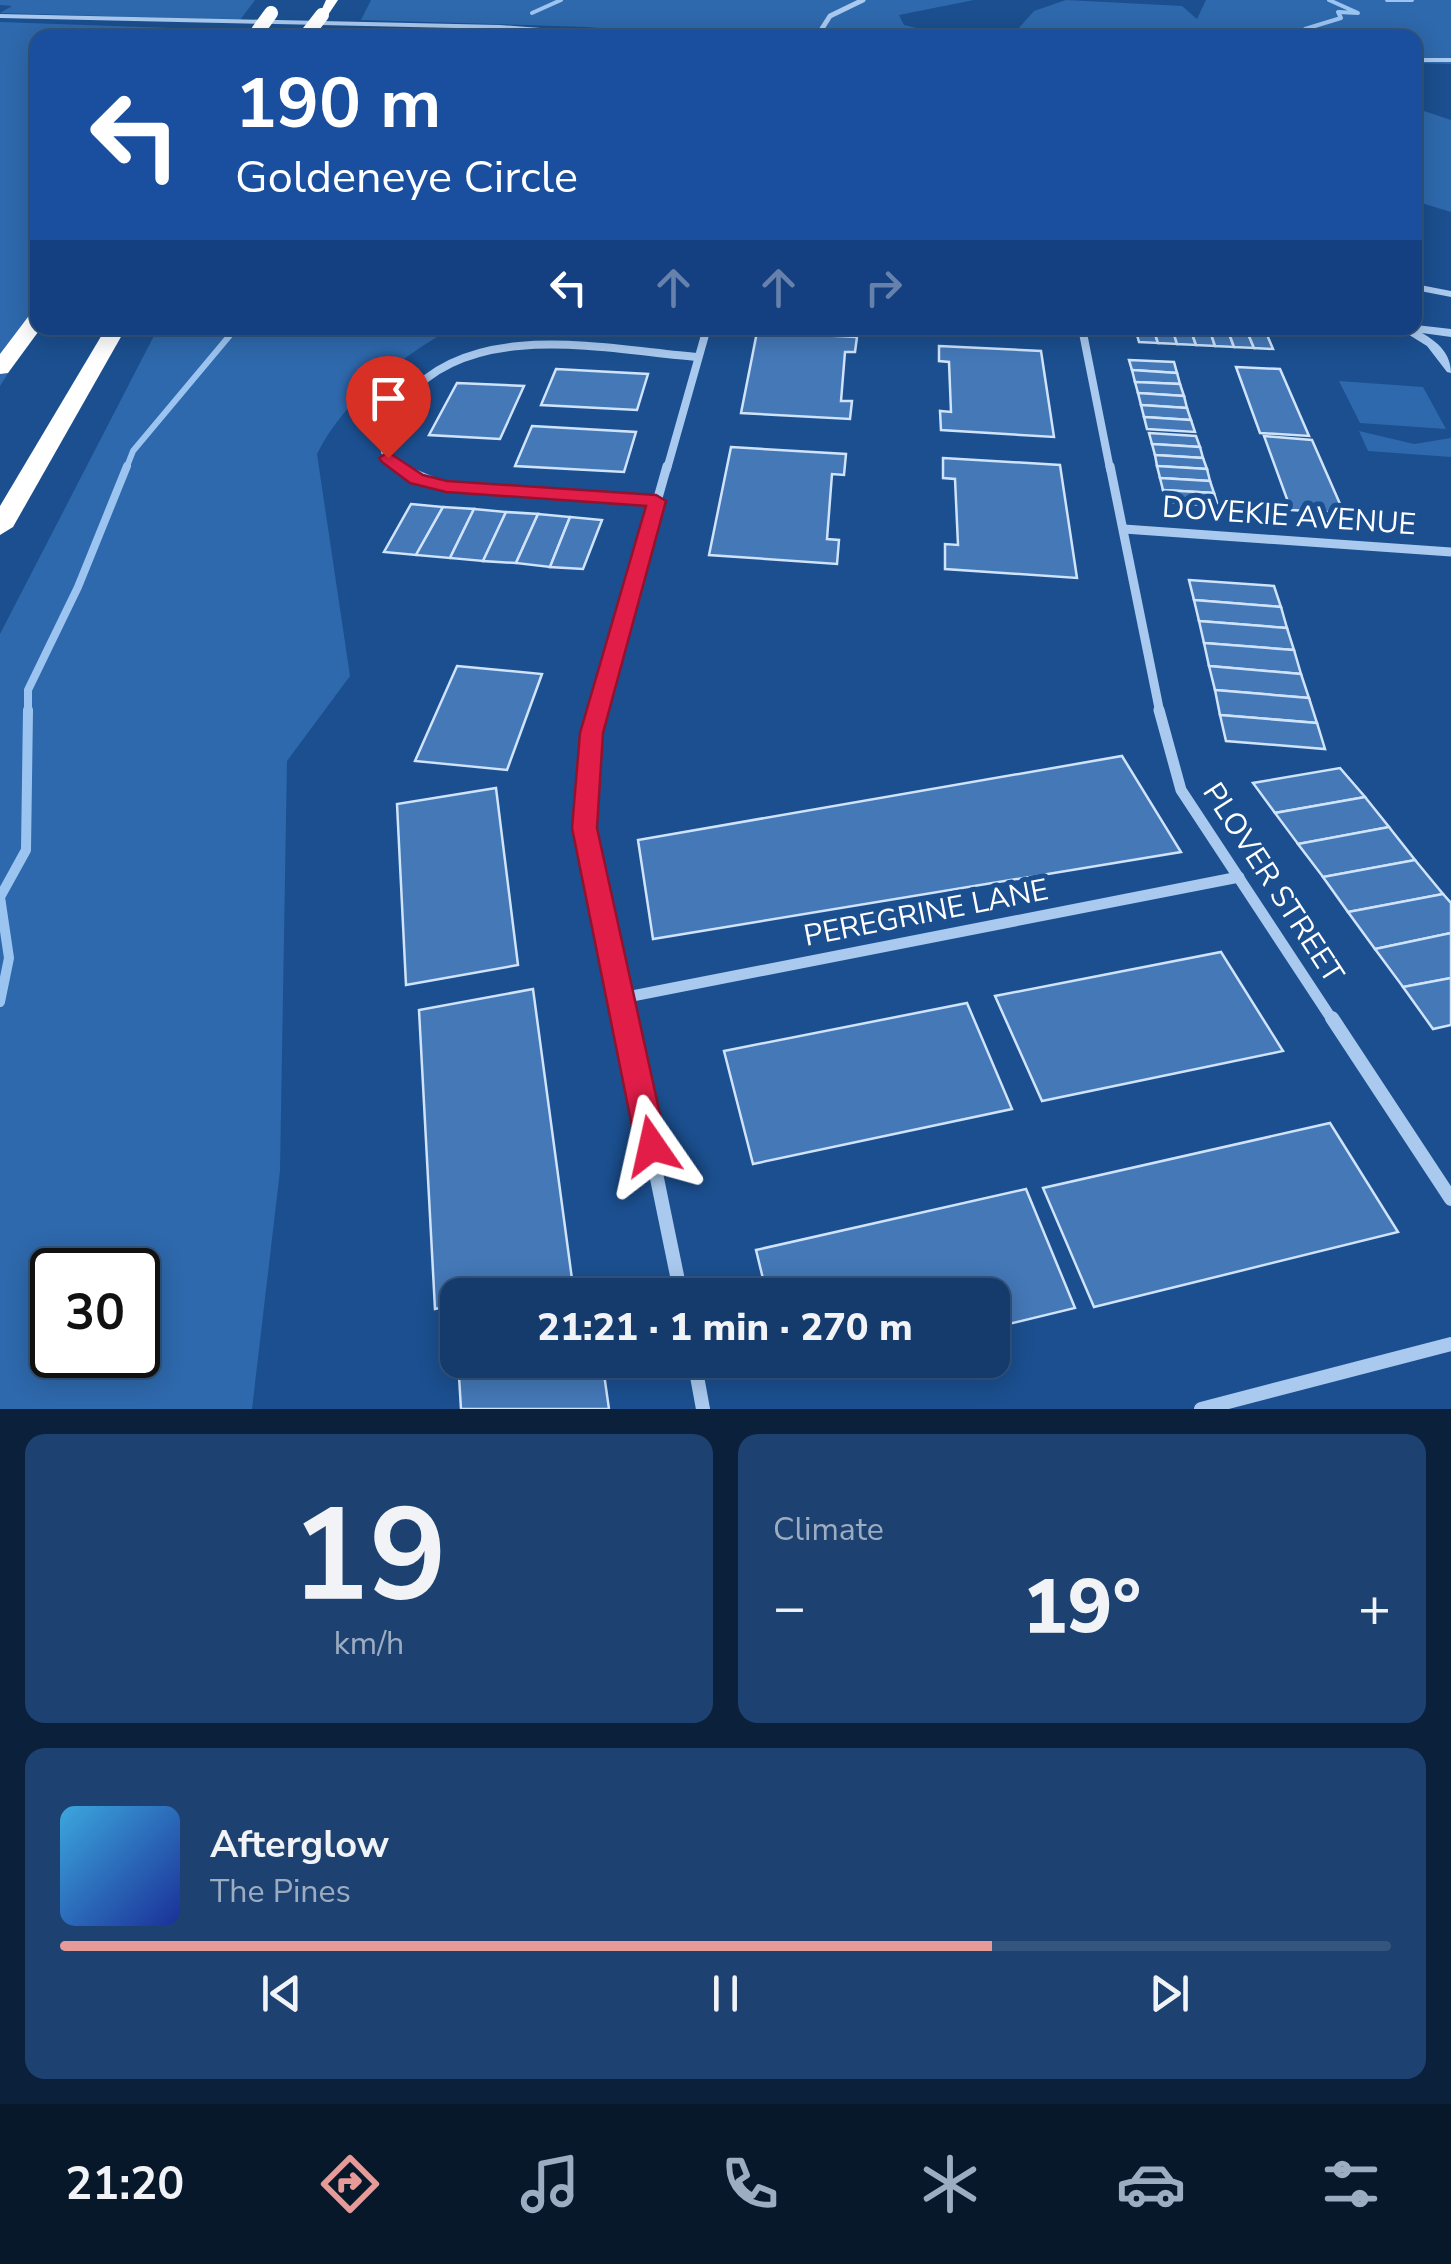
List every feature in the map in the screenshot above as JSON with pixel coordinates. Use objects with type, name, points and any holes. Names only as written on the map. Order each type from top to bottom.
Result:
[{"type":"highway","points":[[259,30],[282,0]]},
{"type":"highway","points":[[310,30],[332,0]]},
{"type":"highway","points":[[0,368],[30,328]]},
{"type":"highway","points":[[0,527],[112,335]]},
{"type":"street","points":[[821,30],[830,16],[863,0]]},
{"type":"street","points":[[0,16],[546,30]]},
{"type":"street","points":[[1422,60],[1451,60]]},
{"type":"street","points":[[1422,288],[1451,294]]},
{"type":"street","points":[[1422,330],[1451,333]]},
{"type":"street","points":[[678,1278],[585,828],[592,733],[704,335]]},
{"type":"street","name":"PLOVER STREET","points":[[1083,335],[1166,748],[1181,790],[1451,1200]]},
{"type":"street","points":[[1417,335],[1441,352],[1451,369]]},
{"type":"street","points":[[656,501],[446,487],[416,479],[388,458],[383,444],[386,428],[411,384],[447,361],[469,354],[528,348],[698,357]]},
{"type":"street","name":"DOVEKIE AVENUE","points":[[1124,530],[1451,552]]},
{"type":"street","name":"PEREGRINE LANE","points":[[622,998],[1238,876]]},
{"type":"street","points":[[1200,1409],[1451,1344]]},
{"type":"street","points":[[697,1378],[703,1409]]},
{"type":"shaded area","points":[[0,0],[255,0],[240,20],[0,13],[12,6],[0,5]]},
{"type":"shaded area","points":[[371,0],[974,0],[899,15],[904,25],[925,30],[622,30],[361,20]]},
{"type":"shaded area","points":[[1066,0],[1182,6],[1197,19],[1206,0],[1451,0],[1451,64],[1422,63],[1422,30],[1017,30],[1034,11]]},
{"type":"shaded area","points":[[0,22],[228,30],[30,30],[32,335],[0,386]]},
{"type":"shaded area","points":[[1422,110],[1451,120],[1451,212],[1422,203]]},
{"type":"shaded area","points":[[154,335],[441,335],[412,353],[358,398],[317,454],[350,676],[287,761],[280,1171],[252,1409],[0,1409],[0,634]]},
{"type":"shaded area","points":[[1339,381],[1423,387],[1446,429],[1360,423]]},
{"type":"shaded area","points":[[1359,431],[1414,444],[1451,438],[1451,457],[1368,451]]},
{"type":"building","points":[[756,335],[857,337],[855,352],[845,352],[841,401],[852,401],[850,419],[741,413]]},
{"type":"building","points":[[1137,335],[1155,335],[1158,343],[1139,342]]},
{"type":"building","points":[[1155,335],[1174,335],[1177,344],[1158,343]]},
{"type":"building","points":[[1174,335],[1192,335],[1196,345],[1177,344]]},
{"type":"building","points":[[1192,335],[1211,335],[1215,346],[1196,345]]},
{"type":"building","points":[[1211,335],[1230,335],[1234,347],[1215,346]]},
{"type":"building","points":[[1230,335],[1249,335],[1254,348],[1234,347]]},
{"type":"building","points":[[1249,335],[1267,335],[1273,349],[1254,348]]},
{"type":"building","points":[[939,346],[1041,351],[1054,437],[941,430],[940,411],[951,412],[949,362],[939,361]]},
{"type":"building","points":[[1129,360],[1174,362],[1177,373],[1132,370]]},
{"type":"building","points":[[1236,367],[1280,369],[1309,436],[1260,433]]},
{"type":"building","points":[[556,369],[648,374],[637,410],[541,405]]},
{"type":"building","points":[[1132,370],[1177,373],[1180,384],[1135,382]]},
{"type":"building","points":[[1135,382],[1180,384],[1184,396],[1138,393]]},
{"type":"building","points":[[457,383],[524,386],[500,439],[429,435]]},
{"type":"building","points":[[1138,393],[1184,396],[1187,408],[1141,405]]},
{"type":"building","points":[[1141,405],[1187,408],[1191,420],[1144,417]]},
{"type":"building","points":[[1144,417],[1191,420],[1195,432],[1147,429]]},
{"type":"building","points":[[532,426],[636,432],[624,472],[515,466]]},
{"type":"building","points":[[1149,433],[1196,436],[1200,447],[1152,444]]},
{"type":"building","points":[[1264,436],[1312,440],[1344,513],[1291,510]]},
{"type":"building","points":[[1152,444],[1200,447],[1203,458],[1155,455]]},
{"type":"building","points":[[731,447],[846,454],[844,475],[832,474],[827,539],[839,540],[837,564],[709,555]]},
{"type":"building","points":[[1155,455],[1203,458],[1207,469],[1157,466]]},
{"type":"building","points":[[943,458],[1060,465],[1077,578],[945,569],[945,544],[958,545],[955,479],[943,478]]},
{"type":"building","points":[[1157,466],[1207,469],[1210,481],[1160,478]]},
{"type":"building","points":[[1160,478],[1210,481],[1214,493],[1163,490]]},
{"type":"building","points":[[1163,490],[1214,493],[1218,506],[1167,502]]},
{"type":"building","points":[[411,504],[443,507],[416,555],[384,552]]},
{"type":"building","points":[[443,507],[474,509],[450,558],[416,555]]},
{"type":"building","points":[[474,509],[506,512],[483,561],[450,558]]},
{"type":"building","points":[[506,512],[538,514],[516,563],[483,561]]},
{"type":"building","points":[[538,514],[570,517],[550,567],[516,563]]},
{"type":"building","points":[[570,517],[602,520],[583,569],[550,567]]},
{"type":"building","points":[[1189,580],[1274,586],[1281,607],[1194,600]]},
{"type":"building","points":[[1194,600],[1281,607],[1287,628],[1199,621]]},
{"type":"building","points":[[1199,621],[1287,628],[1294,650],[1204,643]]},
{"type":"building","points":[[1204,643],[1294,650],[1301,674],[1209,666]]},
{"type":"building","points":[[457,666],[542,674],[507,770],[415,761]]},
{"type":"building","points":[[1209,666],[1301,674],[1309,698],[1215,690]]},
{"type":"building","points":[[1215,690],[1309,698],[1317,723],[1220,715]]},
{"type":"building","points":[[1220,715],[1317,723],[1325,749],[1226,741]]},
{"type":"building","points":[[1122,756],[1181,852],[653,939],[638,840]]},
{"type":"building","points":[[1340,768],[1365,797],[1275,813],[1253,783]]},
{"type":"building","points":[[496,788],[518,965],[406,985],[397,804]]},
{"type":"building","points":[[1365,797],[1389,827],[1298,844],[1275,813]]},
{"type":"building","points":[[1389,827],[1415,860],[1323,877],[1298,844]]},
{"type":"building","points":[[1415,860],[1443,894],[1348,912],[1323,877]]},
{"type":"building","points":[[1443,894],[1451,903],[1451,933],[1375,949],[1348,912]]},
{"type":"building","points":[[1451,933],[1451,978],[1403,987],[1375,949]]},
{"type":"building","points":[[1221,952],[1283,1051],[1042,1101],[995,996]]},
{"type":"building","points":[[1451,978],[1451,1025],[1433,1029],[1403,987]]},
{"type":"building","points":[[533,989],[572,1278],[440,1278],[440,1308],[435,1309],[419,1010]]},
{"type":"building","points":[[967,1003],[1012,1109],[753,1164],[724,1051]]},
{"type":"building","points":[[1330,1123],[1398,1232],[1094,1307],[1043,1188]]},
{"type":"building","points":[[1026,1189],[1075,1308],[1010,1324],[1010,1278],[763,1278],[756,1250]]},
{"type":"building","points":[[459,1378],[605,1378],[609,1409],[461,1409]]},
{"type":"waterway","points":[[532,13],[561,0]]},
{"type":"waterway","points":[[1307,30],[1341,18],[1338,12],[1358,13],[1329,0]]},
{"type":"waterway","points":[[1387,0],[1412,0]]},
{"type":"waterway","points":[[126,469],[133,451],[230,335]]},
{"type":"waterway","points":[[28,710],[28,690],[78,587],[127,466]]},
{"type":"waterway","points":[[0,1002],[9,958],[0,897],[26,850],[28,710]]},
{"type":"route","points":[[388,458],[416,479],[446,487],[656,501],[592,733],[585,828],[652,1146]]}]
